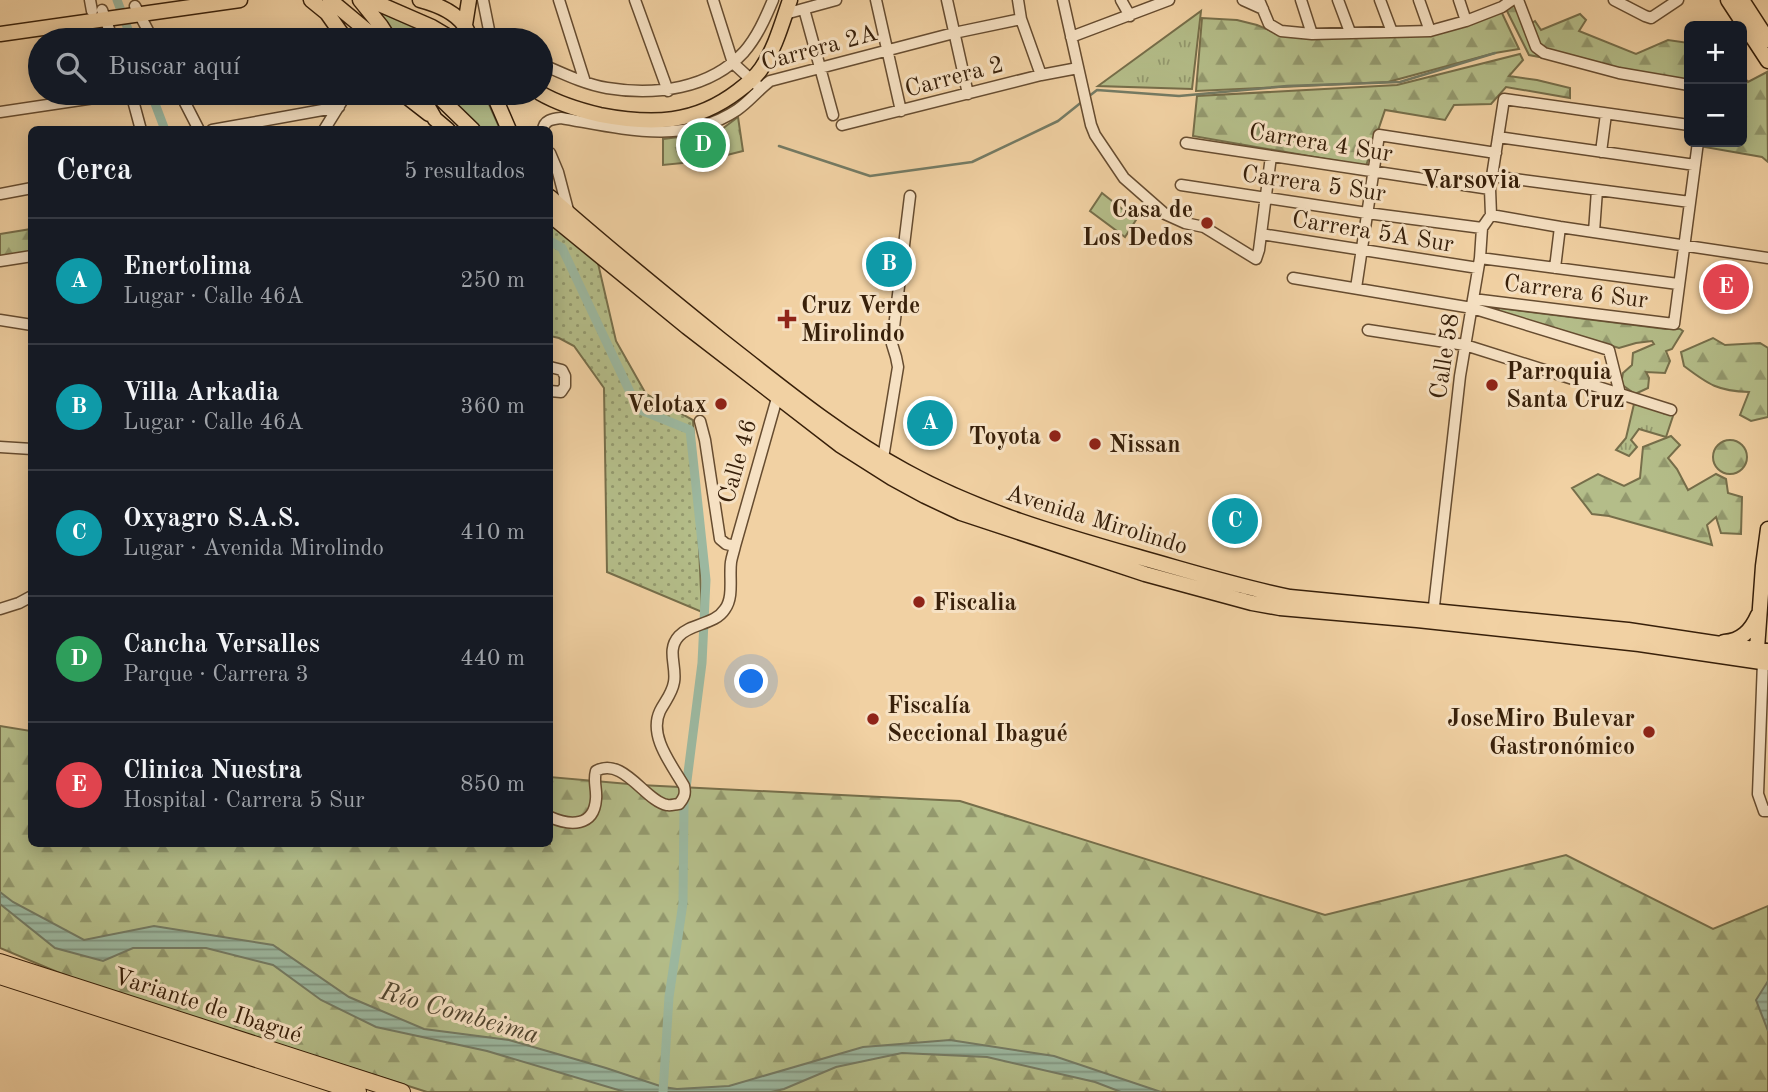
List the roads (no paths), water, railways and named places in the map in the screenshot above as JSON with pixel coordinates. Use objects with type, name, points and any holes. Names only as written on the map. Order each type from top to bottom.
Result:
[{"type":"highway","name":"Variante de Ibagué","points":[[0,962],[402,1092]]},
{"type":"highway","name":"Variante de Ibagué","points":[[0,976],[358,1092]]},
{"type":"main road","points":[[137,8],[173,0]]},
{"type":"main road","points":[[0,24],[102,11],[240,0]]},
{"type":"main road","points":[[311,0],[327,13],[338,28]]},
{"type":"main road","points":[[330,0],[363,28]]},
{"type":"main road","points":[[363,0],[382,28]]},
{"type":"main road","points":[[363,0],[434,28]]},
{"type":"main road","points":[[420,0],[454,15],[465,28]]},
{"type":"main road","points":[[464,25],[469,0]]},
{"type":"main road","points":[[553,100],[591,113],[646,122],[677,119],[705,111],[755,84],[790,0]]},
{"type":"main road","points":[[1728,0],[1768,61]]},
{"type":"main road","points":[[1742,0],[1768,40]]},
{"type":"main road","points":[[0,34],[102,11]]},
{"type":"main road","points":[[417,105],[443,126]]},
{"type":"main road","points":[[427,105],[435,119]]},
{"type":"main road","points":[[447,105],[469,126]]},
{"type":"main road","points":[[498,105],[507,126]]},
{"type":"main road","name":"Avenida Mirolindo","points":[[553,200],[840,445],[892,478],[961,513],[1145,574],[1280,608],[1628,630],[1719,643],[1765,656]]},
{"type":"main road","name":"Avenida Mirolindo","points":[[553,217],[734,365],[883,458],[947,492],[994,512],[1111,549],[1258,591],[1290,597],[1639,644],[1765,656]]},
{"type":"main road","points":[[1765,656],[1760,611],[1768,529]]},
{"type":"main road","points":[[1719,643],[1743,636],[1760,611]]},
{"type":"street","points":[[483,0],[489,28]]},
{"type":"street","points":[[559,0],[585,82]]},
{"type":"street","points":[[635,0],[668,91]]},
{"type":"street","points":[[544,126],[552,119],[561,118],[634,131],[663,133],[689,130],[713,123],[738,109],[755,84],[733,63],[713,0]]},
{"type":"street","points":[[553,69],[607,88],[668,91],[696,83],[733,63],[746,50],[773,0]]},
{"type":"street","points":[[785,15],[836,0]]},
{"type":"street","points":[[876,0],[901,111]]},
{"type":"street","points":[[947,0],[968,94]]},
{"type":"street","points":[[1018,0],[1021,19],[1041,75]]},
{"type":"street","points":[[1063,0],[1093,130],[1124,178],[1165,214],[1185,223],[1204,227],[1256,259],[1271,156]]},
{"type":"street","points":[[1121,0],[1130,16]]},
{"type":"street","points":[[1071,37],[1168,0]]},
{"type":"street","points":[[1243,0],[1261,4],[1269,24],[1281,32],[1312,34],[1430,31],[1466,21],[1512,0]]},
{"type":"street","points":[[1301,0],[1312,34]]},
{"type":"street","points":[[1338,0],[1350,32]]},
{"type":"street","points":[[1380,0],[1392,32]]},
{"type":"street","points":[[1419,0],[1430,31]]},
{"type":"street","points":[[1459,0],[1466,21]]},
{"type":"street","points":[[1518,0],[1536,47],[1544,53],[1619,74],[1684,84]]},
{"type":"street","points":[[1614,0],[1651,18],[1678,0]]},
{"type":"street","points":[[137,8],[147,28]]},
{"type":"street","points":[[804,9],[833,115]]},
{"type":"street","points":[[102,11],[108,28]]},
{"type":"street","name":"Carrera 2A","points":[[755,84],[954,33],[1021,19]]},
{"type":"street","name":"Carrera 2","points":[[842,125],[1041,75],[1079,73]]},
{"type":"street","points":[[1684,124],[1504,99],[1490,189],[1490,215],[1768,258]]},
{"type":"street","points":[[0,112],[48,105]]},
{"type":"street","points":[[133,105],[140,126]]},
{"type":"street","points":[[186,105],[197,126]]},
{"type":"street","points":[[234,126],[339,107]]},
{"type":"street","points":[[327,126],[339,107]]},
{"type":"street","points":[[1601,152],[1606,114]]},
{"type":"street","points":[[1356,288],[1379,135],[1496,153]]},
{"type":"street","points":[[1498,137],[1695,165]]},
{"type":"street","name":"Carrera 4 Sur","points":[[1186,143],[1490,189]]},
{"type":"street","points":[[1678,284],[1697,147]]},
{"type":"street","points":[[553,160],[569,214]]},
{"type":"street","points":[[1492,176],[1690,202]]},
{"type":"street","name":"Carrera 5 Sur","points":[[1181,185],[1482,228]]},
{"type":"street","points":[[0,194],[28,189]]},
{"type":"street","points":[[1594,232],[1597,190]]},
{"type":"street","points":[[883,458],[898,367],[891,344],[910,196]]},
{"type":"street","name":"Calle 58","points":[[1433,616],[1460,376],[1479,263],[1482,228],[1490,215]]},
{"type":"street","points":[[1555,268],[1560,227]]},
{"type":"street","name":"Carrera 5A Sur","points":[[1261,234],[1362,250],[1555,268],[1678,284]]},
{"type":"street","points":[[0,261],[28,257]]},
{"type":"street","name":"Carrera 6 Sur","points":[[1293,278],[1473,303],[1674,324],[1678,284]]},
{"type":"street","points":[[1473,303],[1609,350],[1620,394]]},
{"type":"street","points":[[0,320],[28,324]]},
{"type":"street","points":[[1368,330],[1465,345],[1671,411]]},
{"type":"street","points":[[553,368],[564,373],[565,386],[561,391],[553,391]]},
{"type":"street","name":"Calle 46","points":[[553,818],[577,823],[589,818],[597,797],[594,779],[596,771],[603,767],[623,774],[658,801],[668,805],[679,804],[684,797],[684,786],[659,740],[656,726],[659,712],[672,693],[675,680],[673,645],[680,634],[724,612],[729,601],[731,562],[780,393]]},
{"type":"street","points":[[700,421],[720,539],[735,546]]},
{"type":"street","points":[[0,447],[28,449]]},
{"type":"street","points":[[0,608],[28,598]]},
{"type":"street","points":[[1765,656],[1758,794],[1766,811]]},
{"type":"waterway","points":[[117,0],[128,28]]},
{"type":"waterway","points":[[1088,97],[1097,90],[1179,96],[1287,86],[1400,82],[1495,53]]},
{"type":"waterway","points":[[779,146],[870,176],[972,162],[1058,121],[1083,101]]},
{"type":"waterway","points":[[156,105],[163,126]]},
{"type":"waterway","points":[[553,243],[562,248],[638,409],[690,430],[706,580],[702,663],[684,804],[683,903],[669,997],[663,1092]]},
{"type":"place","name":"Cancha Versalles","points":[[703,145]]},
{"type":"place","name":"Casa de Los Dedos","points":[[1207,223]]},
{"type":"place","name":"Villa Arkadia","points":[[889,264]]},
{"type":"place","name":"Clinica Nuestra","points":[[1726,287]]},
{"type":"place","name":"Cruz Verde Mirolindo","points":[[787,319]]},
{"type":"place","name":"Parroquia Santa Cruz","points":[[1492,385]]},
{"type":"place","name":"Velotax","points":[[721,404]]},
{"type":"place","name":"Enertolima","points":[[930,423]]},
{"type":"place","name":"Toyota","points":[[1055,436]]},
{"type":"place","name":"Nissan","points":[[1095,444]]},
{"type":"place","name":"Oxyagro S.A.S.","points":[[1235,521]]},
{"type":"place","name":"Fiscalia","points":[[919,602]]},
{"type":"place","name":"Fiscalía Seccional Ibagué","points":[[873,719]]},
{"type":"place","name":"JoseMiro Bulevar Gastronómico","points":[[1649,732]]},
{"type":"district","name":"Varsovia","points":[[1471,179]]},
{"type":"water label","name":"Río Combeima","points":[[460,1012]]}]
